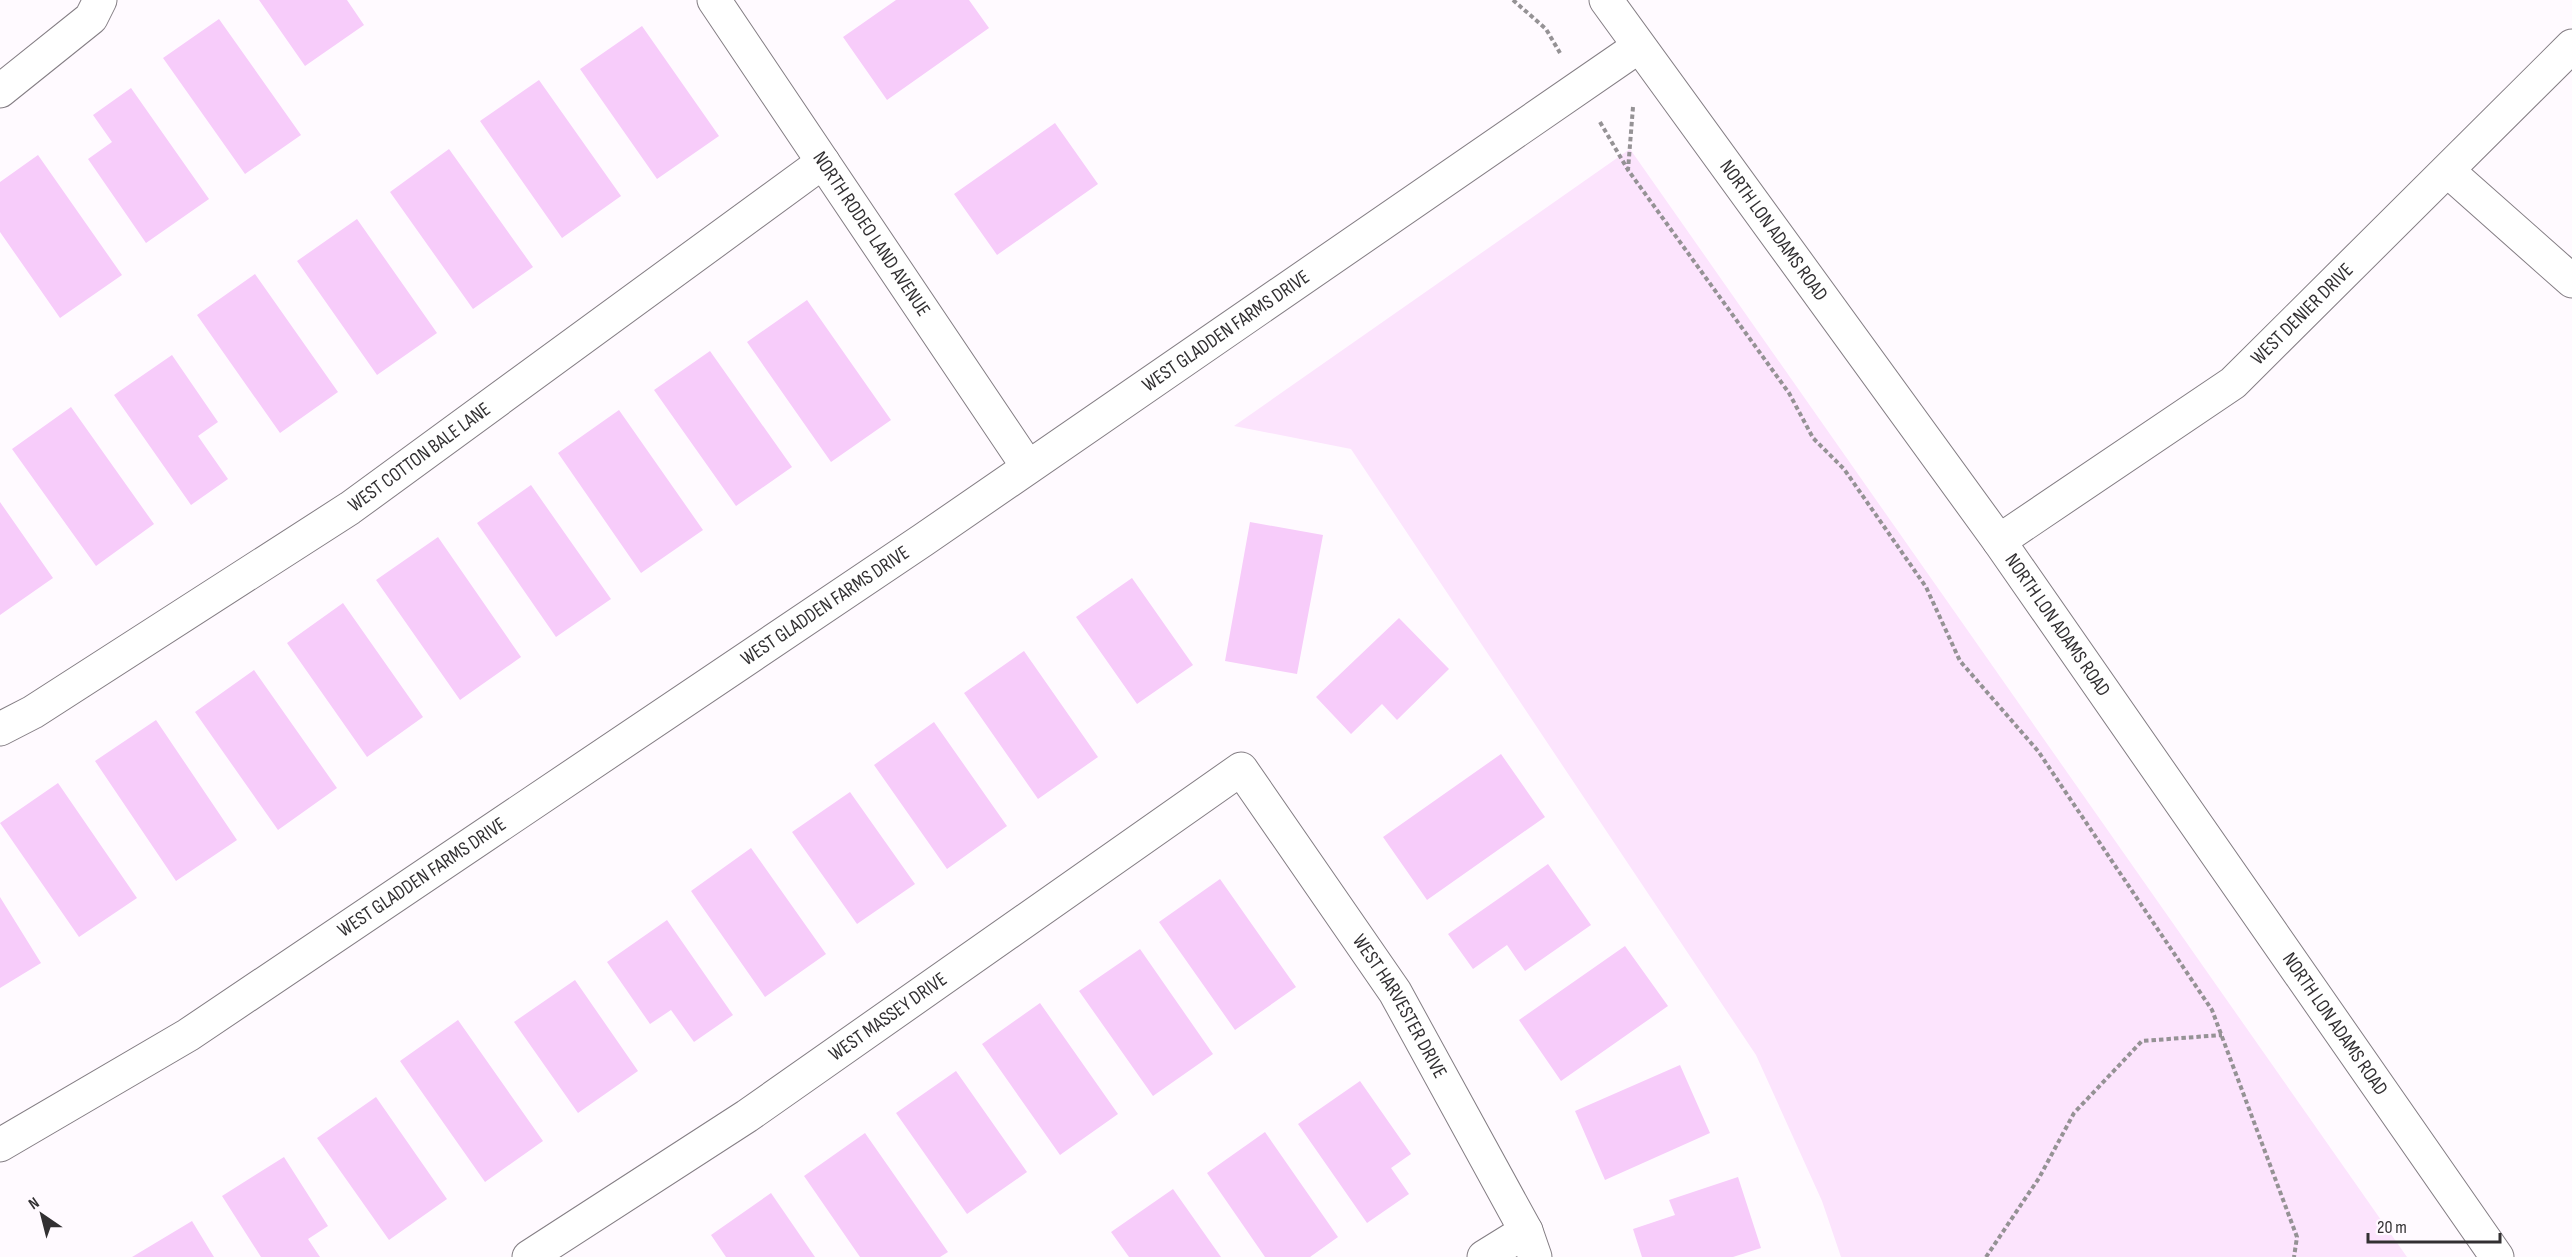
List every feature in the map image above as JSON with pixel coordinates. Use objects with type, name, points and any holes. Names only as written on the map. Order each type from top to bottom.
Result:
[{"type":"street","points":[[0,91],[91,18],[100,0]]},
{"type":"street","name":"NORTH RODEO LAND AVENUE","points":[[714,0],[1028,467]]},
{"type":"street","name":"NORTH LON ADAMS ROAD","points":[[1605,0],[1999,541],[2497,1257]]},
{"type":"street","name":"WEST DENIER DRIVE","points":[[1999,541],[2233,383],[2572,46]]},
{"type":"street","name":"WEST GLADDEN FARMS DRIVE","points":[[0,1146],[188,1035],[1028,467],[1638,47]]},
{"type":"street","name":"WEST COTTON BALE LANE","points":[[0,729],[33,712],[350,508],[823,162]]},
{"type":"street","points":[[2448,171],[2572,281]]},
{"type":"street","name":"WEST HARVESTER DRIVE","points":[[1241,769],[1395,992],[1531,1244]]},
{"type":"street","name":"WEST MASSEY DRIVE","points":[[529,1257],[747,1116],[1241,769]]},
{"type":"street","points":[[1484,1257],[1531,1244]]},
{"type":"path","points":[[1638,47],[1628,170],[1790,393],[1813,438],[1844,469],[1919,577],[1960,661],[2038,751],[2212,1010],[2297,1237],[2294,1257]]},
{"type":"path","points":[[1986,1257],[2039,1178],[2074,1113],[2142,1041],[2222,1035]]},
{"type":"shaded area","points":[[1630,149],[2407,1257],[1841,1257],[1822,1201],[1756,1055],[1351,449],[1234,426]]},
{"type":"building","points":[[259,0],[347,0],[364,25],[305,66]]},
{"type":"building","points":[[896,0],[969,0],[989,28],[887,100],[843,37]]},
{"type":"building","points":[[219,19],[301,135],[245,174],[163,58]]},
{"type":"building","points":[[642,26],[719,136],[657,179],[580,69]]},
{"type":"building","points":[[539,80],[621,196],[562,238],[480,121]]},
{"type":"building","points":[[131,88],[209,199],[146,243],[88,159],[112,142],[93,115]]},
{"type":"building","points":[[1055,123],[1098,184],[997,255],[954,194]]},
{"type":"building","points":[[449,149],[533,267],[473,309],[390,192]]},
{"type":"building","points":[[38,155],[122,275],[60,318],[0,232],[0,182]]},
{"type":"building","points":[[357,219],[437,333],[377,375],[297,261]]},
{"type":"building","points":[[255,274],[338,392],[280,433],[197,315]]},
{"type":"building","points":[[807,300],[891,420],[831,462],[747,342]]},
{"type":"building","points":[[710,351],[792,467],[736,506],[654,390]]},
{"type":"building","points":[[172,355],[218,422],[198,436],[228,479],[191,505],[114,395]]},
{"type":"building","points":[[71,407],[154,524],[96,566],[12,449]]},
{"type":"building","points":[[619,410],[703,530],[641,573],[558,453]]},
{"type":"building","points":[[531,485],[611,599],[556,637],[477,523]]},
{"type":"building","points":[[0,502],[53,578],[0,615]]},
{"type":"building","points":[[1250,522],[1323,535],[1297,674],[1225,661]]},
{"type":"building","points":[[438,537],[521,657],[460,700],[376,580]]},
{"type":"building","points":[[1132,578],[1193,665],[1137,704],[1076,617]]},
{"type":"building","points":[[343,603],[423,717],[367,757],[287,643]]},
{"type":"building","points":[[1399,618],[1449,669],[1397,720],[1382,704],[1351,734],[1316,697]]},
{"type":"building","points":[[1024,651],[1098,757],[1038,799],[964,693]]},
{"type":"building","points":[[254,670],[337,788],[278,830],[195,712]]},
{"type":"building","points":[[156,720],[237,840],[176,881],[95,761]]},
{"type":"building","points":[[934,722],[1007,826],[947,869],[874,765]]},
{"type":"building","points":[[1501,754],[1545,817],[1427,900],[1383,837]]},
{"type":"building","points":[[58,783],[137,898],[79,937],[0,823]]},
{"type":"building","points":[[850,792],[915,884],[857,924],[792,832]]},
{"type":"building","points":[[751,848],[826,954],[765,997],[691,891]]},
{"type":"building","points":[[1548,864],[1591,925],[1525,971],[1507,945],[1473,969],[1448,934]]},
{"type":"building","points":[[1220,879],[1296,987],[1235,1030],[1159,922]]},
{"type":"building","points":[[0,897],[41,963],[0,988]]},
{"type":"building","points":[[667,920],[733,1015],[694,1042],[671,1010],[650,1024],[607,962]]},
{"type":"building","points":[[1625,946],[1668,1006],[1561,1081],[1519,1020]]},
{"type":"building","points":[[1140,949],[1213,1054],[1153,1096],[1079,991]]},
{"type":"building","points":[[575,980],[638,1071],[578,1113],[514,1022]]},
{"type":"building","points":[[1040,1003],[1118,1114],[1060,1155],[982,1044]]},
{"type":"building","points":[[458,1020],[543,1141],[485,1182],[400,1061]]},
{"type":"building","points":[[1680,1065],[1710,1133],[1605,1180],[1575,1111]]},
{"type":"building","points":[[956,1071],[1027,1172],[967,1214],[896,1113]]},
{"type":"building","points":[[1360,1081],[1411,1154],[1391,1168],[1409,1194],[1367,1223],[1298,1124]]},
{"type":"building","points":[[376,1097],[447,1199],[389,1240],[317,1138]]},
{"type":"building","points":[[1265,1132],[1338,1237],[1310,1257],[1265,1257],[1207,1173]]},
{"type":"building","points":[[865,1133],[948,1252],[940,1257],[860,1257],[804,1176]]},
{"type":"building","points":[[284,1157],[328,1226],[308,1239],[320,1257],[261,1257],[222,1196]]},
{"type":"building","points":[[1738,1177],[1761,1248],[1733,1257],[1642,1257],[1633,1229],[1675,1215],[1669,1200]]},
{"type":"building","points":[[1173,1189],[1221,1257],[1129,1257],[1111,1232]]},
{"type":"building","points":[[771,1193],[815,1257],[726,1257],[711,1235]]},
{"type":"building","points":[[192,1221],[214,1257],[132,1257]]}]
